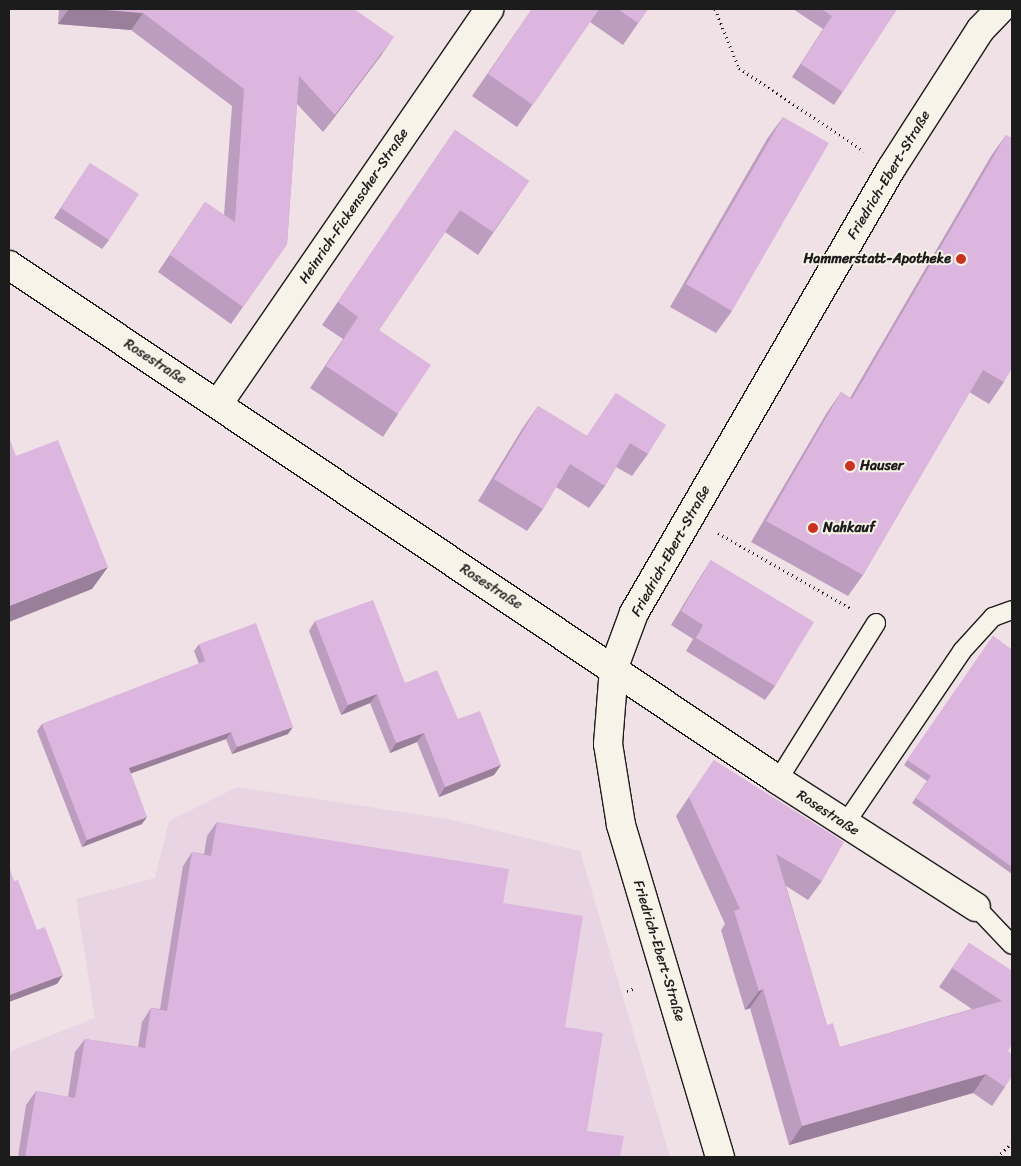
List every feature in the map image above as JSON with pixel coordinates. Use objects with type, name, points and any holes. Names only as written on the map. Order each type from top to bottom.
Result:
[{"type":"street","name":"Heinrich-Fickenscher-Straße","points":[[218,404],[490,9]]},
{"type":"street","name":"Friedrich-Ebert-Straße","points":[[720,1157],[621,825],[608,744],[614,667],[634,613],[886,178],[981,29],[1000,9]]},
{"type":"street","name":"Rosestraße","points":[[9,265],[218,404],[336,486],[614,667],[778,780],[976,907]]},
{"type":"lane","points":[[845,824],[962,651],[993,617],[1012,610]]},
{"type":"lane","points":[[778,780],[876,623]]},
{"type":"lane","points":[[976,907],[1012,945]]},
{"type":"path","points":[[715,9],[739,68],[864,151]]},
{"type":"path","points":[[718,533],[876,623]]},
{"type":"path","points":[[997,1157],[1012,1143]]},
{"type":"shaded area","points":[[237,787],[448,819],[580,851],[670,1157],[9,1157],[9,1052],[95,1018],[76,899],[155,878],[169,821]]},
{"type":"building","points":[[95,9],[354,9],[394,37],[335,115],[299,76],[287,244],[243,307],[170,255],[205,202],[235,222],[244,89],[143,13]]},
{"type":"building","points":[[532,9],[599,9],[533,105],[488,74]]},
{"type":"building","points":[[618,9],[648,9],[638,23]]},
{"type":"building","points":[[821,9],[897,9],[843,92],[801,64],[832,16]]},
{"type":"building","points":[[783,117],[829,143],[732,311],[686,284]]},
{"type":"building","points":[[455,130],[529,181],[493,232],[460,210],[379,330],[431,365],[398,414],[326,366],[358,317],[338,302]]},
{"type":"building","points":[[1006,135],[1012,138],[1012,368],[1004,382],[983,370],[863,575],[766,521],[841,392],[852,399]]},
{"type":"building","points":[[90,163],[139,194],[109,240],[61,208]]},
{"type":"building","points":[[616,393],[666,425],[648,454],[630,443],[605,486],[570,464],[543,509],[494,479],[538,406],[587,436]]},
{"type":"building","points":[[9,437],[16,456],[58,440],[108,567],[9,606]]},
{"type":"building","points":[[711,560],[814,622],[775,686],[696,638],[703,625],[681,611]]},
{"type":"building","points":[[373,600],[405,683],[437,670],[458,719],[480,711],[501,765],[445,787],[424,733],[396,743],[377,694],[348,705],[315,621]]},
{"type":"building","points":[[256,623],[293,727],[237,747],[231,732],[129,768],[147,817],[87,840],[42,724],[205,661],[199,644]]},
{"type":"building","points":[[993,636],[1012,650],[1012,867],[916,798],[931,776],[907,760]]},
{"type":"building","points":[[714,760],[844,842],[822,881],[776,854],[827,1025],[833,1023],[840,1047],[1002,1001],[952,968],[969,943],[1012,971],[1012,1044],[1008,1051],[1012,1054],[1012,1076],[1005,1087],[986,1074],[802,1126],[763,989],[759,991],[734,911],[740,909],[689,797]]},
{"type":"building","points":[[217,822],[509,869],[503,903],[583,916],[565,1027],[603,1033],[587,1131],[624,1136],[620,1157],[25,1157],[36,1091],[75,1098],[85,1039],[145,1048],[151,1008],[167,1011],[192,852],[211,856]]},
{"type":"building","points":[[9,866],[14,881],[18,880],[37,930],[45,927],[63,975],[9,995]]},
{"type":"place","name":"Hammerstatt-Apotheke","points":[[961,259]]},
{"type":"place","name":"Hauser","points":[[850,466]]},
{"type":"place","name":"Nahkauf","points":[[813,528]]}]
